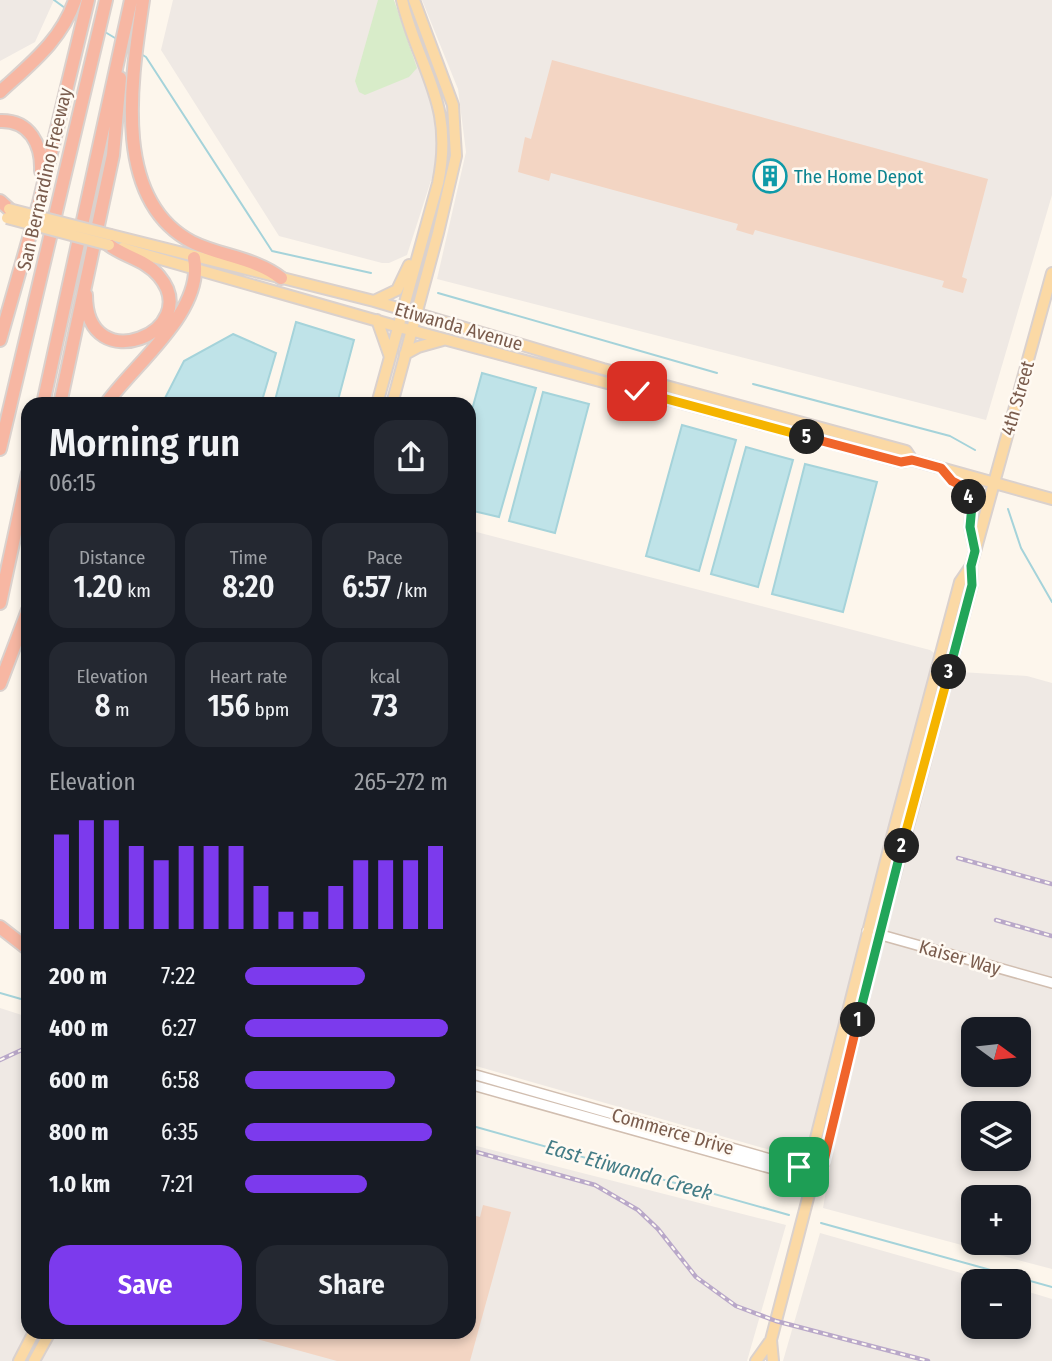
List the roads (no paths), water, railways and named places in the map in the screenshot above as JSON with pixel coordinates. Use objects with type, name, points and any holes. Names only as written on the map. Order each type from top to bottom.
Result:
[{"type":"highway","points":[[0,340],[36,213],[88,0]]},
{"type":"highway","name":"San Bernardino Freeway","points":[[0,449],[106,0]]},
{"type":"highway","points":[[45,397],[131,0]]},
{"type":"highway","points":[[143,0],[133,150],[140,182],[151,204],[173,229],[192,242],[270,270],[281,278]]},
{"type":"highway","points":[[0,92],[44,52],[73,7]]},
{"type":"highway","points":[[61,397],[118,122],[122,42]]},
{"type":"highway","points":[[0,121],[25,128],[38,145],[42,161],[36,213]]},
{"type":"highway","points":[[90,263],[86,303],[88,313],[99,331],[112,340],[124,342],[138,340],[153,332],[162,322],[168,307],[164,282],[147,265],[110,240]]},
{"type":"highway","points":[[112,397],[174,326],[195,263]]},
{"type":"highway","points":[[0,603],[21,506]]},
{"type":"highway","points":[[0,684],[21,628]]},
{"type":"highway","points":[[0,927],[21,944]]},
{"type":"main road","points":[[379,397],[438,183],[444,149],[442,115],[402,0]]},
{"type":"main road","points":[[394,397],[453,172],[456,129],[447,86],[414,0]]},
{"type":"main road","points":[[438,183],[444,190],[436,224],[438,233]]},
{"type":"main road","name":"Etiwanda Avenue","points":[[3,210],[195,263],[398,327],[901,462],[912,460],[1052,499]]},
{"type":"main road","points":[[374,301],[397,290],[419,249]]},
{"type":"main road","name":"Etiwanda Avenue","points":[[195,263],[281,278],[374,301],[603,369],[905,451],[912,460]]},
{"type":"main road","name":"4th Street","points":[[971,566],[1052,273]]},
{"type":"main road","points":[[377,320],[390,358]]},
{"type":"main road","points":[[405,354],[418,347],[446,339]]},
{"type":"main road","points":[[941,468],[952,481],[960,485],[971,500],[973,516],[970,527],[975,551]]},
{"type":"main road","points":[[756,1361],[771,1340],[802,1227],[814,1175],[811,1158],[867,931],[960,582],[971,566]]},
{"type":"main road","points":[[814,1175],[824,1161],[879,934],[972,585],[971,566]]},
{"type":"main road","points":[[19,1361],[30,1339]]},
{"type":"main road","points":[[34,1361],[46,1339]]},
{"type":"main road","points":[[771,1340],[774,1361]]},
{"type":"street","name":"Kaiser Way","points":[[867,931],[1052,983]]},
{"type":"street","name":"Commerce Drive","points":[[476,1075],[799,1167],[814,1175]]},
{"type":"street","name":"Commerce Drive","points":[[476,1086],[798,1176],[814,1175]]},
{"type":"water","points":[[296,322],[354,340],[339,397],[276,397]]},
{"type":"water","points":[[233,334],[276,353],[263,397],[166,397],[184,361]]},
{"type":"water","points":[[482,373],[536,388],[499,517],[476,512],[476,397]]},
{"type":"water","points":[[543,392],[589,404],[555,533],[509,521]]},
{"type":"water","points":[[682,425],[736,440],[699,571],[646,556]]},
{"type":"water","points":[[746,447],[793,460],[758,587],[711,574]]},
{"type":"water","points":[[805,464],[877,482],[843,612],[772,594]]},
{"type":"waterway","points":[[54,0],[65,8]]},
{"type":"waterway","points":[[105,32],[115,38]]},
{"type":"waterway","points":[[141,54],[146,57],[272,251],[371,273]]},
{"type":"waterway","points":[[438,293],[717,373]]},
{"type":"waterway","points":[[753,384],[950,436],[975,450]]},
{"type":"waterway","points":[[1008,509],[1021,548],[1052,602]]},
{"type":"waterway","name":"East Etiwanda Creek","points":[[0,993],[21,999]]},
{"type":"waterway","name":"East Etiwanda Creek","points":[[476,1127],[789,1215]]},
{"type":"waterway","name":"East Etiwanda Creek","points":[[821,1223],[1052,1287]]},
{"type":"railway","points":[[958,858],[1052,884]]},
{"type":"railway","points":[[996,920],[1052,936]]},
{"type":"railway","points":[[0,1060],[21,1050]]},
{"type":"railway","points":[[476,1152],[595,1185],[638,1210],[658,1229],[696,1277],[736,1306],[776,1321],[928,1361]]},
{"type":"place","name":"The Home Depot","points":[[770,176]]}]
